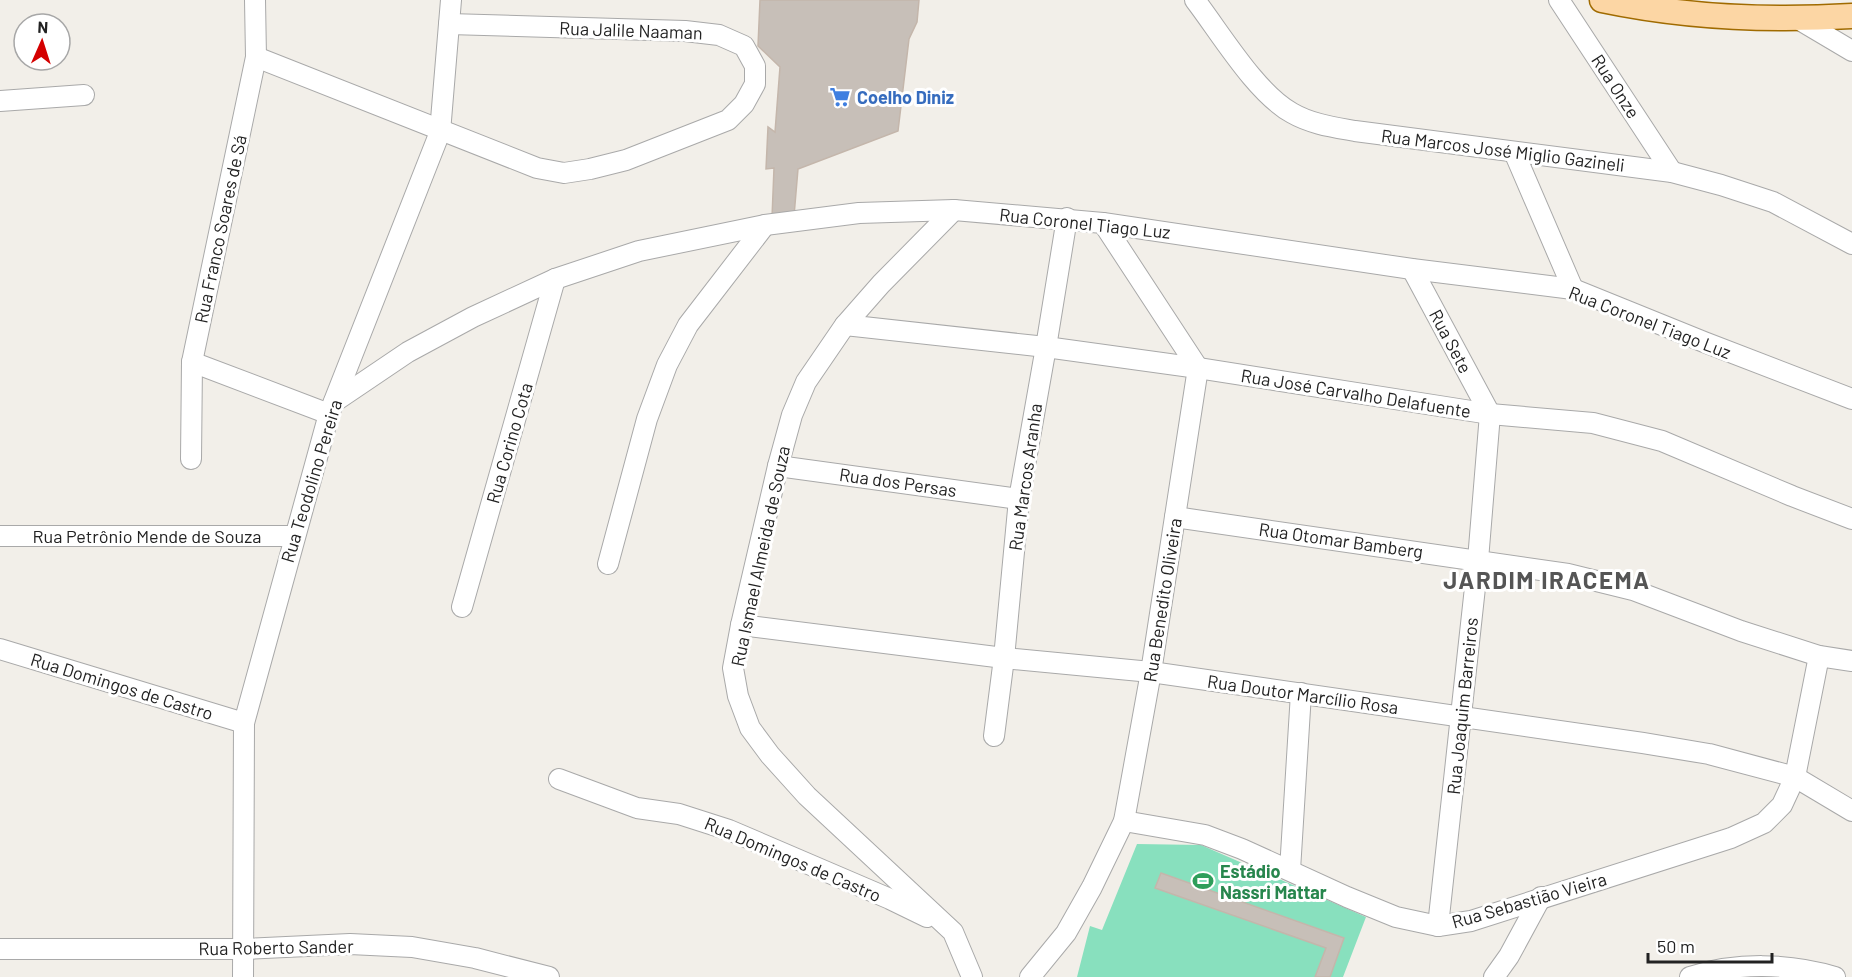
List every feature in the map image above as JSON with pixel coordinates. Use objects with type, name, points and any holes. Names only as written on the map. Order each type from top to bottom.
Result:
[{"type":"main road","points":[[1602,0],[1693,7],[1798,19],[1852,16]]},
{"type":"street","name":"Rua Franco Soares de Sá","points":[[191,459],[192,362],[256,57],[255,0]]},
{"type":"street","name":"Rua Teodolino Pereira","points":[[243,977],[244,723],[294,536],[332,408],[440,132],[450,0]]},
{"type":"street","name":"Rua Marcos José Miglio Gazineli","points":[[1196,0],[1246,69],[1269,96],[1292,113],[1316,123],[1355,131],[1672,172],[1773,202],[1852,244]]},
{"type":"street","name":"Rua Onze","points":[[1559,0],[1672,172]]},
{"type":"street","points":[[1798,19],[1852,51]]},
{"type":"street","name":"Rua Jalile Naaman","points":[[256,57],[440,132],[537,168],[564,172],[590,170],[626,160],[728,120],[744,104],[755,84],[755,66],[744,46],[719,35],[685,31],[449,24]]},
{"type":"street","points":[[0,101],[84,95]]},
{"type":"street","points":[[1514,152],[1573,289]]},
{"type":"street","name":"Rua Coronel Tiago Luz","points":[[332,408],[408,352],[473,317],[555,279],[639,251],[765,225],[859,213],[954,210],[1067,218],[1412,269],[1573,289],[1852,399]]},
{"type":"street","name":"Rua Ismael Almeida de Souza","points":[[954,210],[881,284],[845,325],[806,382],[792,415],[778,466],[733,668],[738,696],[750,728],[770,755],[807,796],[953,933],[972,977]]},
{"type":"street","name":"Rua Marcos Aranha","points":[[994,736],[1019,499],[1067,218]]},
{"type":"street","points":[[1103,223],[1197,368]]},
{"type":"street","points":[[608,564],[647,419],[667,365],[688,326],[765,225]]},
{"type":"street","name":"Rua Sete","points":[[1412,269],[1490,414]]},
{"type":"street","name":"Rua Corino Cota","points":[[462,607],[555,279]]},
{"type":"street","name":"Rua José Carvalho Delafuente","points":[[845,325],[1046,347],[1490,414],[1593,423],[1662,441],[1791,496],[1852,519]]},
{"type":"street","points":[[192,362],[332,408]]},
{"type":"street","name":"Rua Benedito Oliveira","points":[[1030,977],[1066,933],[1092,887],[1124,821],[1151,672],[1197,368]]},
{"type":"street","name":"Rua Joaquim Barreiros","points":[[1438,926],[1478,560],[1490,414]]},
{"type":"street","name":"Rua dos Persas","points":[[778,466],[1019,499]]},
{"type":"street","name":"Rua Otomar Bamberg","points":[[1175,517],[1568,574],[1633,590],[1741,632],[1819,656],[1852,662]]},
{"type":"street","name":"Rua Petrônio Mende de Souza","points":[[0,536],[294,536]]},
{"type":"street","name":"Rua Doutor Marcílio Rosa","points":[[741,625],[1004,658],[1151,672],[1698,753],[1795,777],[1852,811]]},
{"type":"street","name":"Rua Domingos de Castro","points":[[0,650],[244,723]]},
{"type":"street","name":"Rua Sebastião Vieira","points":[[1124,821],[1206,835],[1396,917],[1438,926],[1471,921],[1731,838],[1764,823],[1782,805],[1795,777],[1819,656]]},
{"type":"street","points":[[1290,870],[1301,693]]},
{"type":"street","name":"Rua Domingos de Castro","points":[[559,779],[629,805],[679,814],[729,830],[890,899],[953,933]]},
{"type":"street","points":[[1494,977],[1509,956],[1541,897]]},
{"type":"street","name":"Rua Roberto Sander","points":[[0,949],[244,949],[350,944],[412,947],[475,958],[546,977]]},
{"type":"street","points":[[1690,977],[1756,965],[1816,971],[1835,977]]},
{"type":"green space","name":"Estádio Nassri Mattar","points":[[1137,844],[1201,845],[1366,917],[1343,977],[1077,977],[1090,926],[1102,930]]},
{"type":"building","name":"Coelho Diniz","points":[[760,0],[919,0],[917,22],[909,39],[898,131],[798,169],[794,216],[772,218],[774,168],[766,169],[768,127],[775,132],[780,67],[758,46]]},
{"type":"building","points":[[1161,873],[1344,938],[1330,977],[1315,977],[1326,948],[1155,888]]},
{"type":"place","name":"Coelho Diniz","points":[[840,97]]},
{"type":"place","name":"Estádio Nassri Mattar","points":[[1203,881]]},
{"type":"district","name":"JARDIM IRACEMA","points":[[1547,579]]}]
